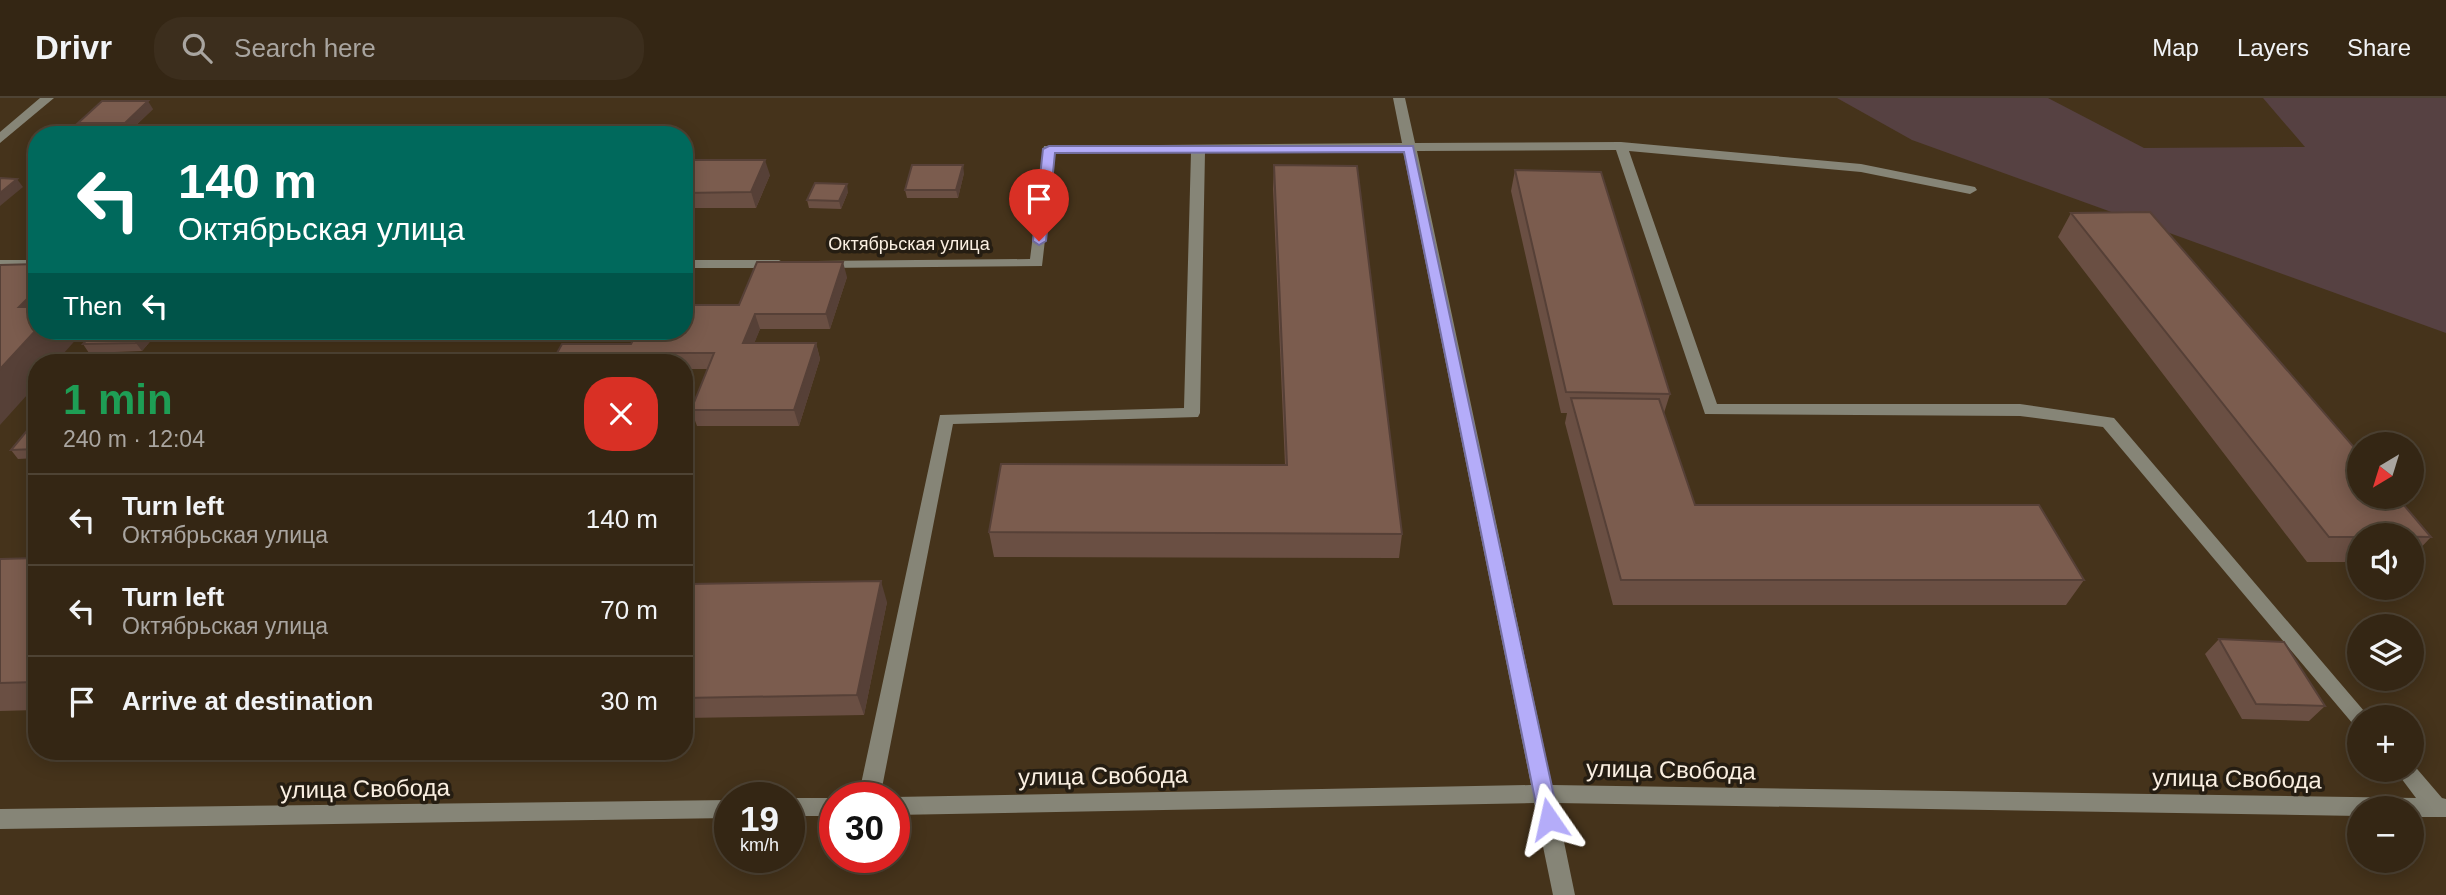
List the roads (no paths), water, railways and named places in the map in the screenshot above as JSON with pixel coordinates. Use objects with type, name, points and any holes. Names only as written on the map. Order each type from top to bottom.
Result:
[{"type":"street","points":[[0,139],[48,98]]},
{"type":"street","points":[[1399,98],[1564,895]]},
{"type":"street","points":[[1621,146],[1711,410],[2020,410],[2108,422],[2349,705]]},
{"type":"street","name":"Октябрьская улица","points":[[693,264],[1037,263],[1049,149],[1621,146],[1861,168],[1970,190]]},
{"type":"street","points":[[872,782],[946,419],[1192,413],[1198,149]]},
{"type":"street","points":[[0,264],[28,264]]},
{"type":"street","points":[[2417,782],[2442,808]]},
{"type":"street","name":"улица Свобода","points":[[910,806],[1544,794],[2442,808]]},
{"type":"street","name":"улица Свобода","points":[[0,819],[714,808]]}]
